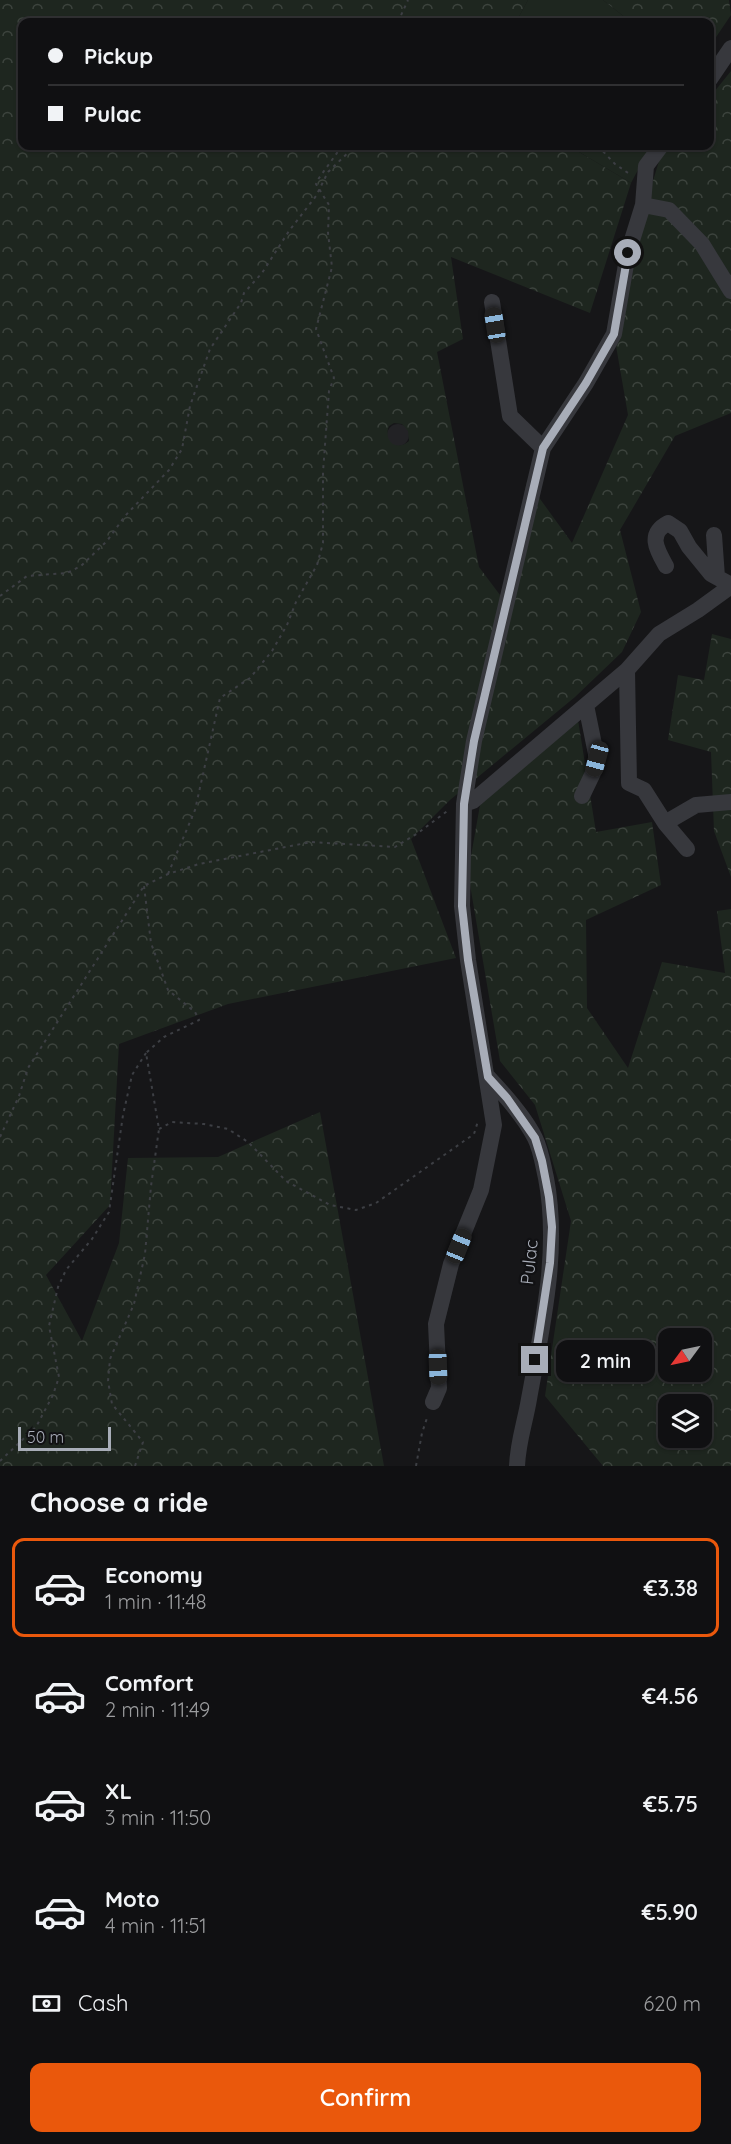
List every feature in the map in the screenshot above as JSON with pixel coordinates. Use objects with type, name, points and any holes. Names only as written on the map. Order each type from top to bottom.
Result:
[{"type":"street","points":[[714,72],[731,48]]},
{"type":"street","points":[[434,1402],[439,1388],[436,1324],[451,1264],[481,1190],[494,1125],[468,960],[462,906],[464,804],[474,741],[543,448],[586,383],[614,334],[628,253],[643,205],[646,166],[658,150]]},
{"type":"street","points":[[643,205],[669,210],[702,244],[731,291]]},
{"type":"street","points":[[492,302],[510,416],[543,448]]},
{"type":"street","points":[[666,566],[658,551],[656,537],[660,527],[668,523],[680,531],[701,562],[726,583]]},
{"type":"street","points":[[714,535],[726,583]]},
{"type":"street","points":[[464,804],[473,801],[627,670],[659,634],[698,610],[726,583]]},
{"type":"street","points":[[627,670],[629,783],[644,790],[665,823],[687,849]]},
{"type":"street","points":[[582,796],[597,759],[586,705]]},
{"type":"street","points":[[665,823],[696,805],[731,802]]},
{"type":"street","name":"Pulac","points":[[488,1077],[507,1098],[535,1138],[546,1179],[552,1227],[550,1263],[542,1318],[528,1402],[518,1444],[517,1466]]},
{"type":"path","points":[[400,18],[408,0]]},
{"type":"path","points":[[168,874],[195,810],[220,698],[250,678],[272,651],[317,566],[323,543],[323,472],[329,391],[334,378],[316,329],[332,267],[328,233],[329,205],[316,184],[339,150]]},
{"type":"path","points":[[0,596],[27,576],[67,573],[81,566],[107,541],[124,516],[169,470],[182,449],[190,406],[210,349],[241,303],[244,293],[262,273],[316,196],[328,172],[351,150]]},
{"type":"path","points":[[602,150],[629,175],[645,181]]},
{"type":"path","points":[[0,1137],[28,1068],[144,886],[168,874],[199,864],[311,842],[395,847],[450,809],[464,804]]},
{"type":"path","points":[[0,1461],[36,1427],[53,1395],[59,1377],[49,1326],[58,1287],[66,1270],[92,1239],[109,1212],[125,1105],[132,1075],[146,1053],[164,1037],[199,1020],[195,1012],[168,990],[151,943],[144,886]]},
{"type":"path","points":[[135,1466],[143,1442],[112,1404],[108,1381],[110,1359],[134,1304],[145,1254],[159,1128],[146,1053]]},
{"type":"path","points":[[159,1128],[172,1122],[204,1124],[228,1129],[248,1142],[286,1181],[330,1206],[356,1210],[376,1203],[474,1134],[479,1116]]},
{"type":"path","points":[[416,1466],[422,1433],[434,1402]]},
{"type":"shaded area","points":[[398,424],[406,427],[409,435],[406,443],[398,446],[390,443],[387,435],[390,427]]},
{"type":"green space","points":[[0,0],[528,0],[518,18],[18,18],[18,150],[576,150],[631,183],[590,313],[451,257],[463,339],[437,352],[479,567],[503,599],[527,481],[572,543],[628,415],[611,317],[660,158],[667,150],[714,150],[714,92],[731,71],[731,413],[675,436],[620,530],[641,612],[622,652],[575,697],[450,800],[411,839],[456,958],[228,1004],[119,1044],[110,1205],[46,1275],[82,1341],[119,1243],[128,1158],[218,1157],[320,1112],[384,1466],[0,1466]],"holes":[[[394,423],[402,424],[408,431],[409,441],[404,444],[395,445],[389,440],[389,426]]]},
{"type":"green space","points":[[528,0],[603,0],[626,18],[518,18]]},
{"type":"green space","points":[[603,0],[729,0],[731,15],[714,40],[714,18],[626,18]]},
{"type":"green space","points":[[576,150],[649,150],[631,183]]},
{"type":"green space","points":[[712,634],[731,639],[731,877],[714,831],[711,752],[668,740],[678,675],[704,680]]},
{"type":"green space","points":[[578,720],[596,832],[652,822],[661,885],[586,920],[587,1008],[628,1068],[662,962],[725,973],[717,911],[731,909],[731,1466],[603,1466],[545,1396],[571,1221],[535,1105],[500,1061],[468,873],[480,805]]},
{"type":"route","points":[[535,1360],[550,1263],[552,1227],[549,1197],[535,1138],[507,1098],[488,1077],[468,960],[462,906],[464,804],[474,741],[543,448],[586,383],[614,334],[628,253]]}]
